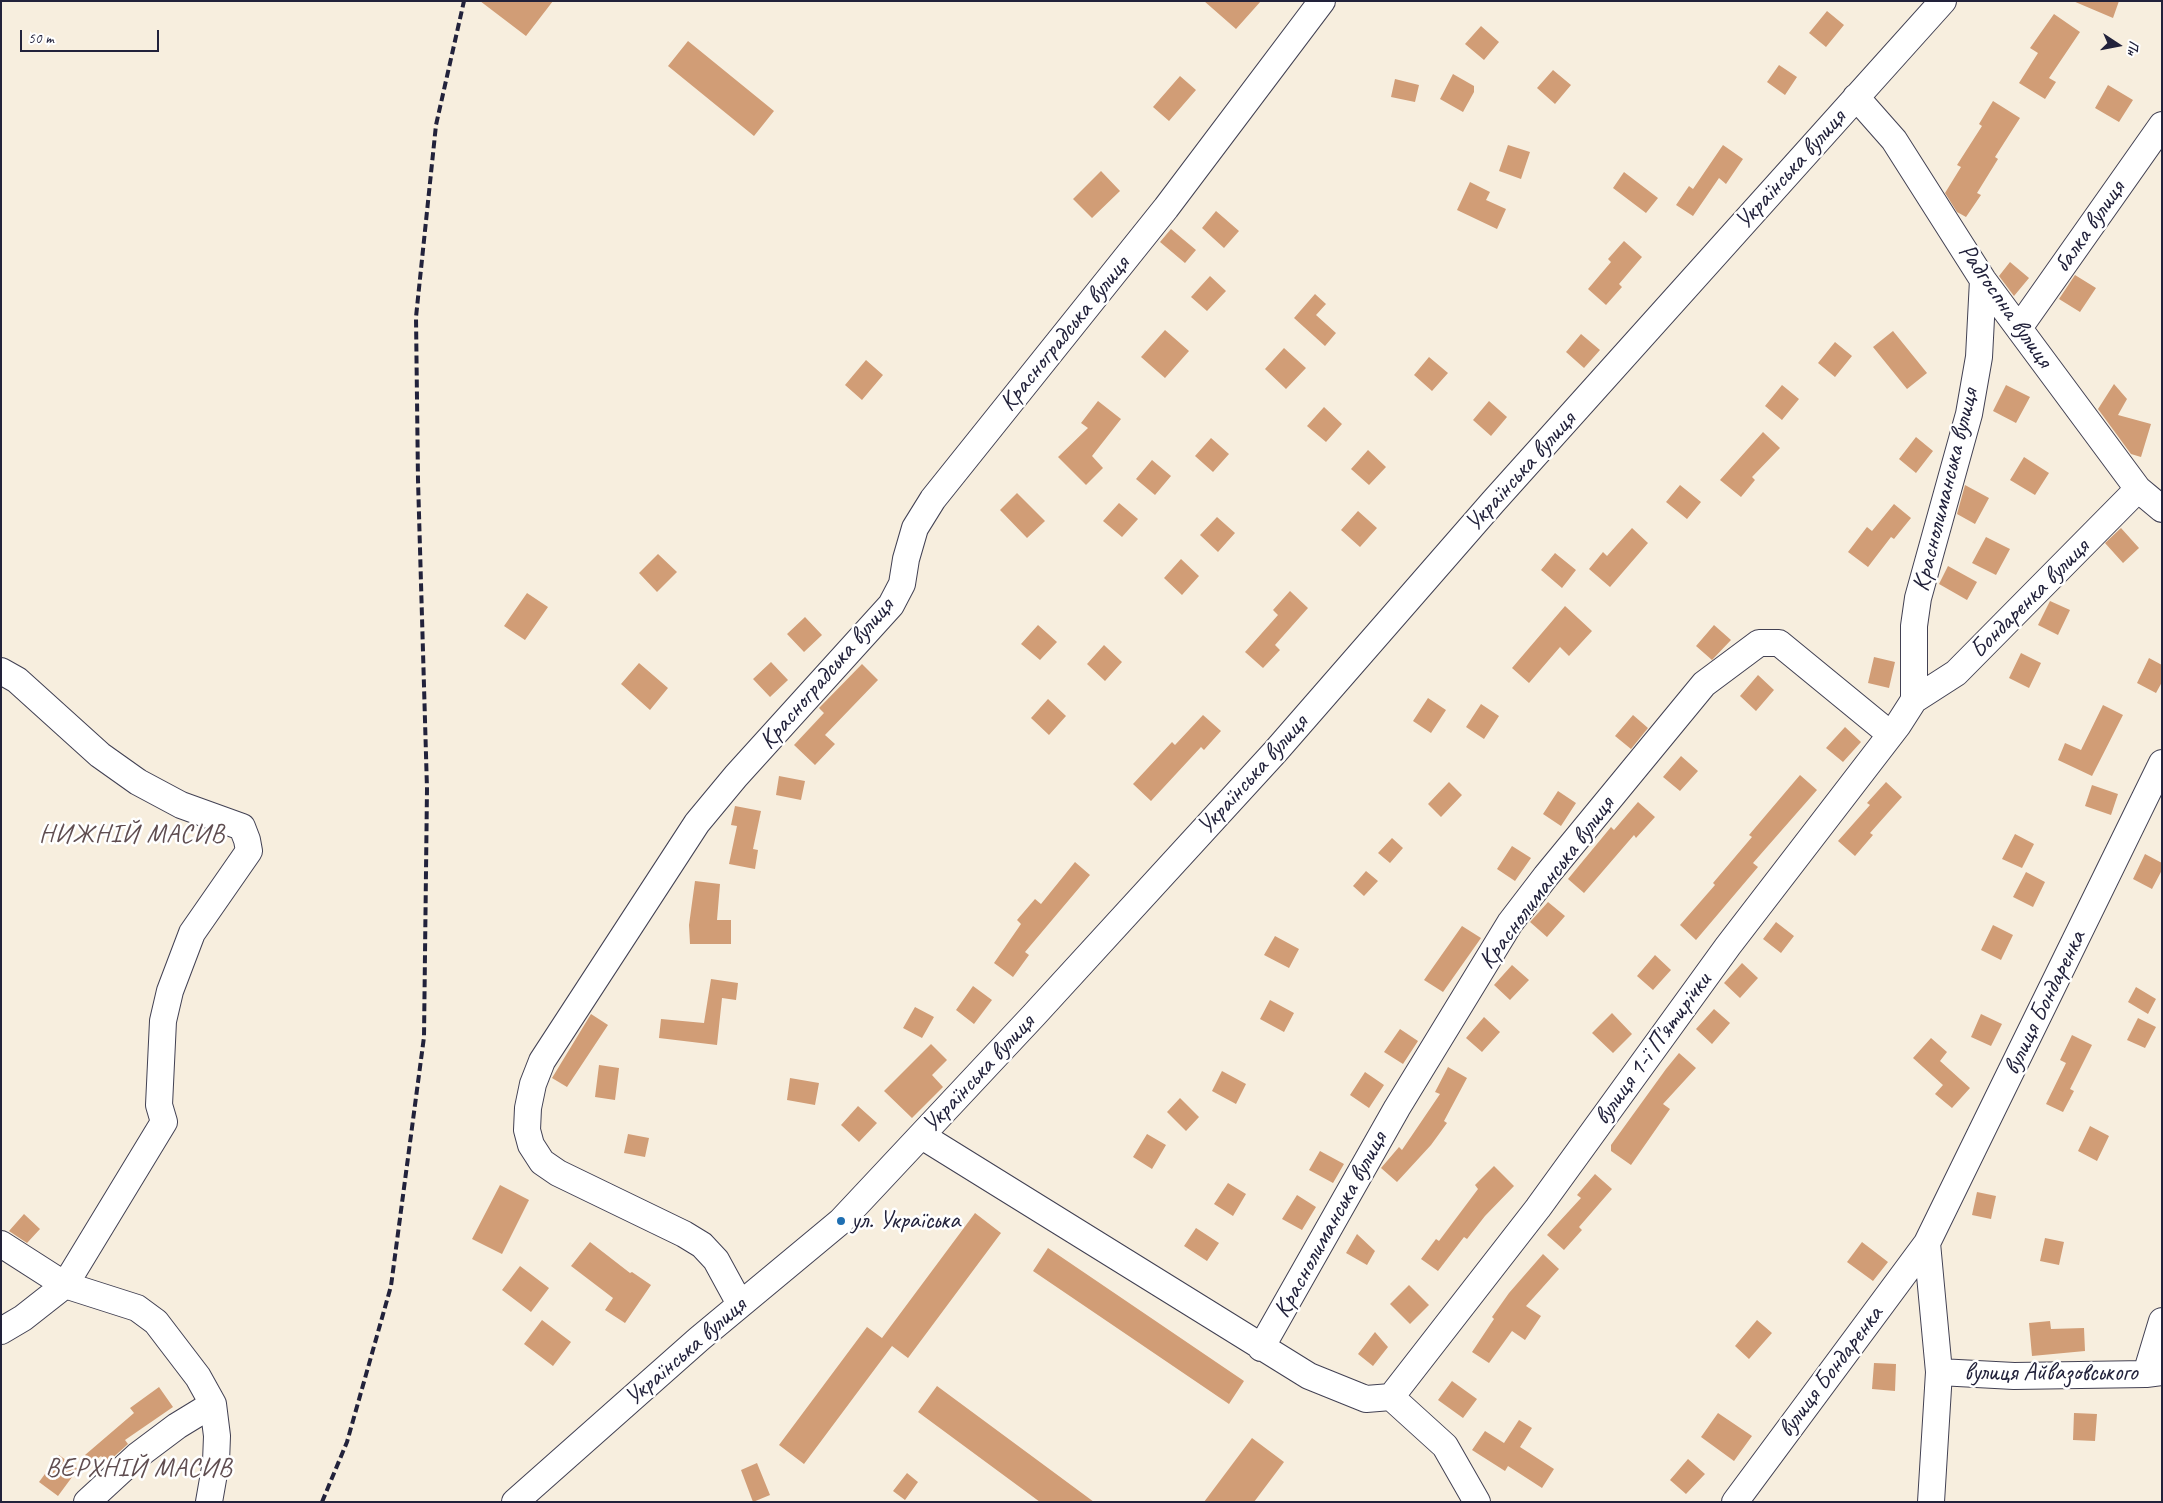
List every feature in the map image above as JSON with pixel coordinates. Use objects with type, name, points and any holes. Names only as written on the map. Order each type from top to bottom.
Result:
[{"type":"street","name":"Красноградська вулиця","points":[[740,1304],[716,1260],[702,1246],[684,1234],[558,1173],[542,1162],[531,1145],[527,1130],[528,1108],[533,1084],[542,1061],[697,824],[736,776],[891,605],[902,584],[906,559],[915,528],[933,499],[1166,208],[1322,1]]},
{"type":"street","name":"Українська вулиця","points":[[515,1502],[586,1437],[740,1304],[840,1221],[922,1136],[1275,752],[1493,502],[1943,1]]},
{"type":"street","name":"Радгоспна вулиця","points":[[1856,97],[1894,140],[1983,280],[2138,489],[2162,509]]},
{"type":"street","name":"балка вулиця","points":[[2019,328],[2162,125]]},
{"type":"street","name":"Краснолиманська вулиця","points":[[1914,700],[1914,626],[1918,598],[1969,414],[1979,357],[1983,280]]},
{"type":"street","name":"Бондаренка вулиця","points":[[1914,700],[1956,673],[2138,489]]},
{"type":"street","name":"Краснолиманська вулиця","points":[[1261,1348],[1397,1108],[1510,923],[1546,876],[1704,684],[1758,643],[1779,643],[1890,734]]},
{"type":"street","points":[[1,1330],[23,1318],[65,1285],[164,1122],[159,1105],[163,1021],[170,991],[192,933],[249,851],[242,827],[180,805],[138,782],[100,755],[17,680],[2,670]]},
{"type":"street","name":"вулиця 1-ї П'ятирічки","points":[[1391,1398],[1538,1208],[1722,954],[1914,700]]},
{"type":"street","name":"вулиця Бондаренка","points":[[1736,1502],[1927,1243],[2162,763]]},
{"type":"street","points":[[922,1136],[1261,1348],[1309,1376],[1366,1399],[1391,1398],[1445,1446],[1477,1502]]},
{"type":"street","points":[[1927,1243],[1939,1372],[1931,1502]]},
{"type":"street","points":[[1,1244],[65,1285],[137,1308],[156,1322],[198,1376],[213,1404],[217,1436],[216,1462],[209,1502]]},
{"type":"street","points":[[2154,1373],[2162,1322]]},
{"type":"street","name":"вулиця Айвазовського","points":[[1939,1372],[2014,1376],[2154,1373]]},
{"type":"street","points":[[87,1502],[137,1456],[177,1426],[213,1404]]},
{"type":"building","points":[[480,1],[553,1],[526,36]]},
{"type":"building","points":[[1204,1],[1261,1],[1236,29]]},
{"type":"building","points":[[2073,1],[2119,1],[2113,18]]},
{"type":"building","points":[[1827,11],[1844,25],[1826,47],[1809,33]]},
{"type":"building","points":[[2054,14],[2080,32],[2049,78],[2056,82],[2045,99],[2019,83],[2038,53],[2030,48]]},
{"type":"building","points":[[1481,26],[1499,42],[1484,60],[1465,44]]},
{"type":"building","points":[[688,41],[774,111],[754,136],[668,66]]},
{"type":"building","points":[[1779,65],[1797,77],[1785,95],[1767,82]]},
{"type":"building","points":[[1553,70],[1571,85],[1555,104],[1537,88]]},
{"type":"building","points":[[1453,74],[1474,86],[1474,92],[1463,112],[1440,99]]},
{"type":"building","points":[[1180,76],[1196,90],[1169,121],[1153,107]]},
{"type":"building","points":[[1395,79],[1419,85],[1415,102],[1391,97]]},
{"type":"building","points":[[2108,85],[2133,100],[2119,122],[2095,108]]},
{"type":"building","points":[[1993,101],[2020,118],[1995,157],[1998,159],[1977,193],[1981,195],[1966,217],[1957,212],[1945,193],[1961,167],[1957,165],[1982,126],[1979,124]]},
{"type":"building","points":[[1508,145],[1530,152],[1521,179],[1499,171]]},
{"type":"building","points":[[1723,145],[1743,159],[1726,184],[1719,178],[1693,216],[1676,205],[1689,186],[1693,189]]},
{"type":"building","points":[[1101,171],[1120,191],[1092,218],[1073,199]]},
{"type":"building","points":[[1624,172],[1658,198],[1646,213],[1613,188]]},
{"type":"building","points":[[1470,182],[1490,192],[1486,200],[1506,209],[1497,229],[1457,210]]},
{"type":"building","points":[[1216,211],[1239,231],[1224,248],[1202,228]]},
{"type":"building","points":[[1171,229],[1196,250],[1185,263],[1160,242]]},
{"type":"building","points":[[1624,241],[1642,257],[1619,284],[1622,287],[1606,305],[1588,289],[1611,262],[1608,259]]},
{"type":"building","points":[[2010,262],[2029,278],[2014,296],[1999,276]]},
{"type":"building","points":[[2075,275],[2096,288],[2080,312],[2059,299]]},
{"type":"building","points":[[1210,276],[1226,291],[1207,311],[1191,297]]},
{"type":"building","points":[[1315,294],[1326,304],[1316,315],[1336,333],[1325,346],[1294,318]]},
{"type":"building","points":[[1165,330],[1189,351],[1165,378],[1141,357]]},
{"type":"building","points":[[1893,331],[1927,373],[1907,389],[1873,347]]},
{"type":"building","points":[[1581,334],[1600,350],[1584,368],[1566,352]]},
{"type":"building","points":[[1835,342],[1852,356],[1835,377],[1818,363]]},
{"type":"building","points":[[1284,348],[1306,368],[1286,389],[1265,369]]},
{"type":"building","points":[[1429,357],[1448,373],[1432,391],[1414,375]]},
{"type":"building","points":[[866,360],[883,375],[862,400],[845,385]]},
{"type":"building","points":[[2114,384],[2127,399],[2118,415],[2151,424],[2141,457],[2131,454],[2098,409]]},
{"type":"building","points":[[1782,385],[1799,399],[1782,420],[1765,406]]},
{"type":"building","points":[[2006,385],[2030,397],[2016,423],[1993,411]]},
{"type":"building","points":[[1098,401],[1121,419],[1092,456],[1103,468],[1086,485],[1058,457],[1088,428],[1081,423]]},
{"type":"building","points":[[1489,401],[1507,417],[1491,436],[1473,420]]},
{"type":"building","points":[[1324,407],[1342,424],[1326,442],[1307,426]]},
{"type":"building","points":[[1763,432],[1780,448],[1752,477],[1755,480],[1741,497],[1720,480]]},
{"type":"building","points":[[1916,437],[1933,451],[1916,473],[1899,459]]},
{"type":"building","points":[[1211,438],[1229,454],[1213,472],[1195,456]]},
{"type":"building","points":[[1368,450],[1386,467],[1369,485],[1351,469]]},
{"type":"building","points":[[2024,457],[2049,473],[2035,495],[2010,480]]},
{"type":"building","points":[[1152,460],[1171,476],[1155,495],[1136,479]]},
{"type":"building","points":[[1680,485],[1701,502],[1687,519],[1666,502]]},
{"type":"building","points":[[1965,485],[1989,498],[1975,524],[1957,514]]},
{"type":"building","points":[[1017,493],[1045,521],[1027,538],[1000,510]]},
{"type":"building","points":[[1119,503],[1138,519],[1122,537],[1103,521]]},
{"type":"building","points":[[1894,504],[1911,518],[1894,539],[1891,537],[1868,567],[1848,552],[1867,527],[1872,531]]},
{"type":"building","points":[[1358,511],[1377,528],[1360,547],[1341,530]]},
{"type":"building","points":[[1217,517],[1235,533],[1218,552],[1200,535]]},
{"type":"building","points":[[1632,528],[1648,543],[1610,587],[1589,569],[1603,552],[1607,556]]},
{"type":"building","points":[[2121,528],[2139,548],[2123,563],[2105,543]]},
{"type":"building","points":[[1986,537],[2010,549],[1996,575],[1972,563]]},
{"type":"building","points":[[1555,553],[1576,570],[1562,588],[1541,570]]},
{"type":"building","points":[[658,554],[677,572],[657,592],[639,573]]},
{"type":"building","points":[[1181,559],[1199,576],[1182,595],[1164,578]]},
{"type":"building","points":[[1948,566],[1977,582],[1967,600],[1939,584]]},
{"type":"building","points":[[1290,591],[1308,608],[1275,645],[1280,650],[1263,668],[1245,652],[1278,615],[1273,610]]},
{"type":"building","points":[[527,593],[548,607],[525,640],[504,626]]},
{"type":"building","points":[[2050,601],[2070,610],[2058,635],[2038,625]]},
{"type":"building","points":[[1565,606],[1592,631],[1569,656],[1560,647],[1529,683],[1512,668]]},
{"type":"building","points":[[805,617],[822,635],[804,652],[787,634]]},
{"type":"building","points":[[1038,625],[1057,642],[1040,660],[1021,644]]},
{"type":"building","points":[[1714,625],[1731,640],[1712,660],[1696,646]]},
{"type":"building","points":[[1104,645],[1122,662],[1105,681],[1087,664]]},
{"type":"building","points":[[2021,653],[2041,663],[2029,688],[2009,678]]},
{"type":"building","points":[[1874,657],[1895,662],[1889,688],[1868,683]]},
{"type":"building","points":[[2149,658],[2162,665],[2162,682],[2156,693],[2137,683]]},
{"type":"building","points":[[771,662],[788,680],[770,697],[753,679]]},
{"type":"building","points":[[639,663],[668,688],[650,710],[621,684]]},
{"type":"building","points":[[862,664],[878,680],[825,735],[835,744],[815,765],[794,745],[824,713],[819,708]]},
{"type":"building","points":[[1758,675],[1774,690],[1756,711],[1740,696]]},
{"type":"building","points":[[1428,698],[1446,710],[1431,733],[1413,721]]},
{"type":"building","points":[[1048,699],[1066,716],[1049,735],[1031,718]]},
{"type":"building","points":[[1481,704],[1499,716],[1484,739],[1466,727]]},
{"type":"building","points":[[2103,705],[2123,715],[2092,776],[2058,760],[2065,743],[2081,750]]},
{"type":"building","points":[[1203,715],[1221,731],[1204,750],[1201,747],[1151,801],[1133,784],[1172,742],[1175,745]]},
{"type":"building","points":[[1633,715],[1648,728],[1631,749],[1615,736]]},
{"type":"building","points":[[1845,727],[1861,742],[1843,762],[1826,748]]},
{"type":"building","points":[[1681,756],[1698,771],[1680,791],[1663,777]]},
{"type":"building","points":[[1800,775],[1817,790],[1753,863],[1758,867],[1696,940],[1680,925],[1715,885],[1713,883],[1752,837],[1749,835]]},
{"type":"building","points":[[779,776],[805,781],[801,800],[776,795]]},
{"type":"building","points":[[1449,782],[1462,795],[1441,817],[1428,804]]},
{"type":"building","points":[[1886,782],[1902,797],[1870,833],[1873,835],[1855,856],[1838,841],[1870,805],[1867,803]]},
{"type":"building","points":[[2092,785],[2118,794],[2111,815],[2085,806]]},
{"type":"building","points":[[1558,791],[1576,803],[1561,826],[1543,814]]},
{"type":"building","points":[[1638,802],[1655,817],[1636,838],[1634,835],[1584,893],[1568,879],[1611,827],[1614,830]]},
{"type":"building","points":[[735,806],[761,811],[753,849],[758,850],[755,869],[729,864],[737,826],[731,825]]},
{"type":"building","points":[[2015,834],[2034,844],[2022,868],[2002,859]]},
{"type":"building","points":[[1392,838],[1403,848],[1390,863],[1378,853]]},
{"type":"building","points":[[1512,846],[1531,858],[1515,881],[1497,869]]},
{"type":"building","points":[[2145,854],[2162,863],[2162,870],[2152,889],[2133,879]]},
{"type":"building","points":[[1075,862],[1090,875],[1025,952],[1029,955],[1013,977],[994,963],[1021,924],[1017,920],[1035,899],[1041,904]]},
{"type":"building","points":[[1366,871],[1378,881],[1364,896],[1353,886]]},
{"type":"building","points":[[2026,872],[2045,882],[2033,907],[2013,897]]},
{"type":"building","points":[[695,881],[720,884],[717,920],[731,920],[731,944],[690,944],[689,925]]},
{"type":"building","points":[[1548,902],[1565,916],[1547,937],[1530,922]]},
{"type":"building","points":[[1776,922],[1794,936],[1781,953],[1763,939]]},
{"type":"building","points":[[1993,925],[2013,935],[2001,960],[1981,950]]},
{"type":"building","points":[[1462,926],[1481,938],[1443,992],[1424,980]]},
{"type":"building","points":[[1275,936],[1299,949],[1289,968],[1264,955]]},
{"type":"building","points":[[1655,955],[1671,970],[1653,990],[1637,976]]},
{"type":"building","points":[[1742,963],[1758,978],[1740,998],[1724,983]]},
{"type":"building","points":[[1512,965],[1529,980],[1510,1000],[1494,985]]},
{"type":"building","points":[[711,979],[738,983],[736,1000],[722,998],[717,1045],[659,1038],[661,1019],[704,1023]]},
{"type":"building","points":[[973,986],[992,1000],[974,1024],[956,1010]]},
{"type":"building","points":[[2136,987],[2156,999],[2148,1014],[2128,1002]]},
{"type":"building","points":[[1270,1000],[1294,1013],[1284,1032],[1260,1019]]},
{"type":"building","points":[[915,1007],[934,1017],[922,1038],[903,1028]]},
{"type":"building","points":[[1714,1009],[1730,1023],[1712,1044],[1696,1029]]},
{"type":"building","points":[[1612,1013],[1632,1034],[1613,1053],[1592,1033]]},
{"type":"building","points":[[591,1014],[608,1025],[567,1087],[552,1078]]},
{"type":"building","points":[[1981,1014],[2002,1024],[1991,1046],[1971,1037]]},
{"type":"building","points":[[1484,1017],[1500,1032],[1482,1052],[1466,1038]]},
{"type":"building","points":[[2138,1018],[2156,1027],[2145,1048],[2127,1040]]},
{"type":"building","points":[[1400,1029],[1418,1041],[1403,1064],[1384,1052]]},
{"type":"building","points":[[2072,1035],[2092,1045],[2070,1089],[2074,1091],[2063,1112],[2046,1104],[2066,1063],[2060,1060]]},
{"type":"building","points":[[1931,1038],[1947,1052],[1940,1061],[1970,1088],[1952,1108],[1935,1094],[1943,1085],[1913,1058]]},
{"type":"building","points":[[931,1044],[947,1060],[932,1075],[943,1087],[912,1118],[884,1091]]},
{"type":"building","points":[[1679,1053],[1696,1068],[1663,1104],[1670,1109],[1631,1165],[1611,1151],[1611,1145]]},
{"type":"building","points":[[599,1065],[619,1068],[615,1100],[595,1097]]},
{"type":"building","points":[[1448,1067],[1467,1078],[1444,1121],[1447,1123],[1431,1145],[1397,1182],[1381,1168],[1399,1147],[1402,1150],[1440,1094],[1435,1092]]},
{"type":"building","points":[[1222,1071],[1246,1084],[1236,1104],[1212,1091]]},
{"type":"building","points":[[1365,1072],[1384,1085],[1369,1108],[1350,1095]]},
{"type":"building","points":[[790,1078],[819,1083],[815,1105],[787,1100]]},
{"type":"building","points":[[1180,1098],[1199,1117],[1186,1131],[1167,1112]]},
{"type":"building","points":[[858,1106],[877,1123],[859,1142],[841,1125]]},
{"type":"building","points":[[2090,1126],[2109,1136],[2097,1161],[2078,1151]]},
{"type":"building","points":[[628,1134],[649,1138],[645,1157],[624,1153]]},
{"type":"building","points":[[1147,1134],[1166,1145],[1152,1169],[1133,1157]]},
{"type":"building","points":[[1320,1151],[1344,1164],[1333,1183],[1309,1170]]},
{"type":"building","points":[[1494,1166],[1514,1186],[1485,1216],[1467,1239],[1464,1237],[1438,1271],[1421,1259],[1436,1239],[1439,1241],[1478,1189],[1475,1185]]},
{"type":"building","points":[[1595,1174],[1612,1189],[1579,1227],[1582,1230],[1564,1250],[1547,1235],[1581,1198],[1577,1195]]},
{"type":"building","points":[[1228,1183],[1246,1194],[1233,1216],[1214,1204]]},
{"type":"building","points":[[500,1185],[529,1200],[502,1254],[472,1239]]},
{"type":"building","points":[[1977,1192],[1996,1196],[1991,1219],[1972,1215]]},
{"type":"building","points":[[1297,1195],[1316,1207],[1302,1230],[1282,1219]]},
{"type":"building","points":[[975,1213],[1001,1233],[908,1358],[892,1346],[804,1464],[779,1445],[867,1327],[882,1338]]},
{"type":"building","points":[[24,1214],[40,1229],[27,1243],[9,1231]]},
{"type":"building","points":[[1196,1228],[1219,1243],[1207,1261],[1184,1246]]},
{"type":"building","points":[[1357,1234],[1375,1251],[1367,1265],[1346,1253]]},
{"type":"building","points":[[2045,1238],[2064,1242],[2059,1265],[2040,1261]]},
{"type":"building","points":[[590,1242],[630,1273],[632,1272],[651,1285],[625,1323],[605,1310],[613,1298],[571,1266]]},
{"type":"building","points":[[1862,1242],[1888,1262],[1873,1281],[1847,1262]]},
{"type":"building","points":[[1048,1248],[1244,1381],[1229,1404],[1033,1271]]},
{"type":"building","points":[[1543,1254],[1559,1269],[1526,1306],[1541,1316],[1525,1340],[1512,1331],[1489,1363],[1472,1352],[1494,1319],[1492,1317],[1509,1293]]},
{"type":"building","points":[[520,1266],[549,1288],[531,1312],[502,1290]]},
{"type":"building","points":[[1409,1285],[1429,1305],[1410,1324],[1390,1304]]},
{"type":"building","points":[[542,1320],[571,1342],[553,1366],[524,1344]]},
{"type":"building","points":[[1757,1320],[1772,1333],[1749,1359],[1735,1346]]},
{"type":"building","points":[[2050,1321],[2051,1329],[2084,1328],[2085,1351],[2032,1356],[2029,1323]]},
{"type":"building","points":[[1375,1332],[1388,1347],[1373,1366],[1358,1354]]},
{"type":"building","points":[[1874,1363],[1896,1364],[1895,1391],[1872,1389]]},
{"type":"building","points":[[1452,1381],[1477,1399],[1463,1418],[1438,1400]]},
{"type":"building","points":[[937,1386],[1094,1502],[1040,1502],[918,1412]]},
{"type":"building","points":[[159,1387],[173,1407],[125,1440],[128,1444],[107,1463],[101,1456],[91,1463],[85,1455],[134,1413],[130,1408]]},
{"type":"building","points":[[1718,1413],[1752,1436],[1734,1461],[1701,1437]]},
{"type":"building","points":[[2074,1413],[2097,1414],[2095,1441],[2073,1440]]},
{"type":"building","points":[[1519,1420],[1532,1428],[1520,1447],[1554,1469],[1542,1488],[1508,1466],[1505,1471],[1472,1450],[1485,1431],[1504,1443]]},
{"type":"building","points":[[1252,1438],[1284,1462],[1254,1502],[1204,1502]]},
{"type":"building","points":[[59,1455],[78,1469],[58,1496],[39,1482]]},
{"type":"building","points":[[1688,1459],[1705,1474],[1686,1494],[1670,1480]]},
{"type":"building","points":[[757,1463],[770,1495],[753,1502],[741,1470]]},
{"type":"building","points":[[907,1473],[918,1482],[905,1500],[893,1491]]},
{"type":"railway","points":[[322,1502],[347,1442],[391,1286],[424,1037],[427,789],[418,480],[416,317],[436,125],[464,1]]},
{"type":"place","name":"ул. Україська","points":[[841,1221]]},
{"type":"district","name":"НИЖНІЙ МАСИВ","points":[[132,835]]},
{"type":"district","name":"ВЕРХНІЙ МАСИВ","points":[[139,1469]]}]
